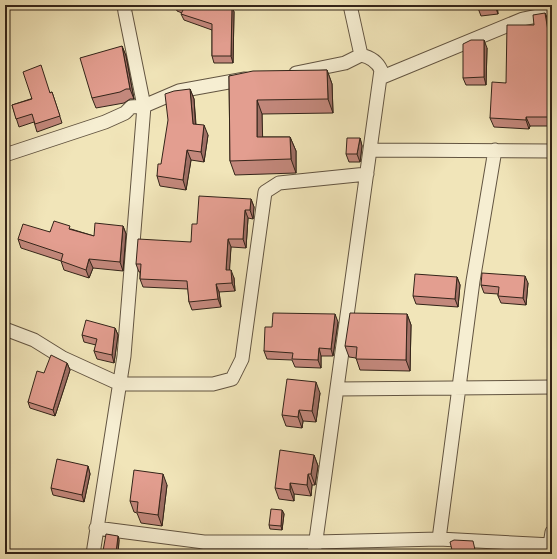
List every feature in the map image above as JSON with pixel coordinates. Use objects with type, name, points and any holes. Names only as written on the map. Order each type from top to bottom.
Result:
[{"type":"street","points":[[93,554],[124,356],[144,106],[124,12],[124,5]]},
{"type":"street","points":[[350,5],[361,55]]},
{"type":"street","points":[[380,78],[523,19],[552,14]]},
{"type":"street","points":[[286,74],[327,68],[345,63],[361,55],[369,57],[379,65],[381,70],[315,548]]},
{"type":"street","points":[[5,155],[105,122],[125,113],[131,107],[144,106],[179,90],[258,77]]},
{"type":"street","points":[[370,150],[552,151]]},
{"type":"street","points":[[439,539],[473,281],[495,150]]},
{"type":"street","points":[[5,329],[34,340],[63,358],[120,384],[213,384],[232,379],[242,359],[265,192],[279,183],[366,174]]},
{"type":"street","points":[[337,389],[552,387]]},
{"type":"street","points":[[96,528],[204,542],[315,548],[439,539],[551,545],[552,532]]},
{"type":"building","points":[[176,5],[232,6],[231,56],[212,56],[212,24],[181,14],[184,8]]},
{"type":"building","points":[[478,5],[495,5],[495,6],[478,8]]},
{"type":"building","points":[[545,13],[552,49],[552,117],[526,117],[526,120],[490,118],[492,82],[506,83],[507,25],[534,25],[533,15]]},
{"type":"building","points":[[471,40],[484,40],[484,77],[463,78],[463,44]]},
{"type":"building","points":[[122,46],[130,89],[92,98],[80,58]]},
{"type":"building","points":[[41,65],[50,93],[52,92],[60,116],[35,124],[32,114],[16,119],[12,105],[32,99],[23,72]]},
{"type":"building","points":[[327,70],[328,99],[257,100],[257,137],[290,137],[291,159],[230,161],[229,76],[253,71]]},
{"type":"building","points":[[190,89],[193,124],[204,125],[201,152],[187,150],[183,180],[157,176],[158,164],[161,164],[168,120],[165,94]]},
{"type":"building","points":[[347,138],[360,138],[357,154],[346,154]]},
{"type":"building","points":[[199,196],[251,199],[250,210],[245,210],[243,239],[228,239],[226,270],[231,270],[232,283],[216,284],[218,299],[189,302],[187,281],[140,279],[141,264],[136,264],[138,239],[191,242],[192,224],[197,224]]},
{"type":"building","points":[[54,221],[70,226],[69,229],[94,236],[95,223],[123,226],[120,262],[89,259],[86,270],[61,261],[63,254],[18,239],[23,224],[50,232]]},
{"type":"building","points":[[482,273],[525,276],[523,298],[498,296],[499,287],[481,285]]},
{"type":"building","points":[[415,274],[457,277],[455,299],[413,296]]},
{"type":"building","points":[[273,313],[335,314],[331,349],[319,348],[318,360],[292,359],[293,353],[264,351],[265,327],[272,327]]},
{"type":"building","points":[[350,313],[407,314],[406,360],[356,359],[357,347],[345,346]]},
{"type":"building","points":[[86,320],[115,328],[112,355],[94,351],[97,339],[82,335]]},
{"type":"building","points":[[51,355],[67,363],[53,410],[28,402],[37,371],[44,373]]},
{"type":"building","points":[[287,379],[316,382],[312,411],[299,410],[298,417],[282,415]]},
{"type":"building","points":[[280,450],[314,455],[311,474],[308,474],[307,485],[290,483],[290,490],[275,488]]},
{"type":"building","points":[[57,459],[88,466],[82,495],[51,488]]},
{"type":"building","points":[[134,470],[163,474],[158,515],[137,512],[138,502],[130,501]]},
{"type":"building","points":[[271,509],[282,510],[281,526],[269,525]]},
{"type":"building","points":[[106,534],[118,536],[116,553],[103,551]]},
{"type":"building","points":[[454,540],[473,541],[476,554],[453,554],[450,542]]}]
